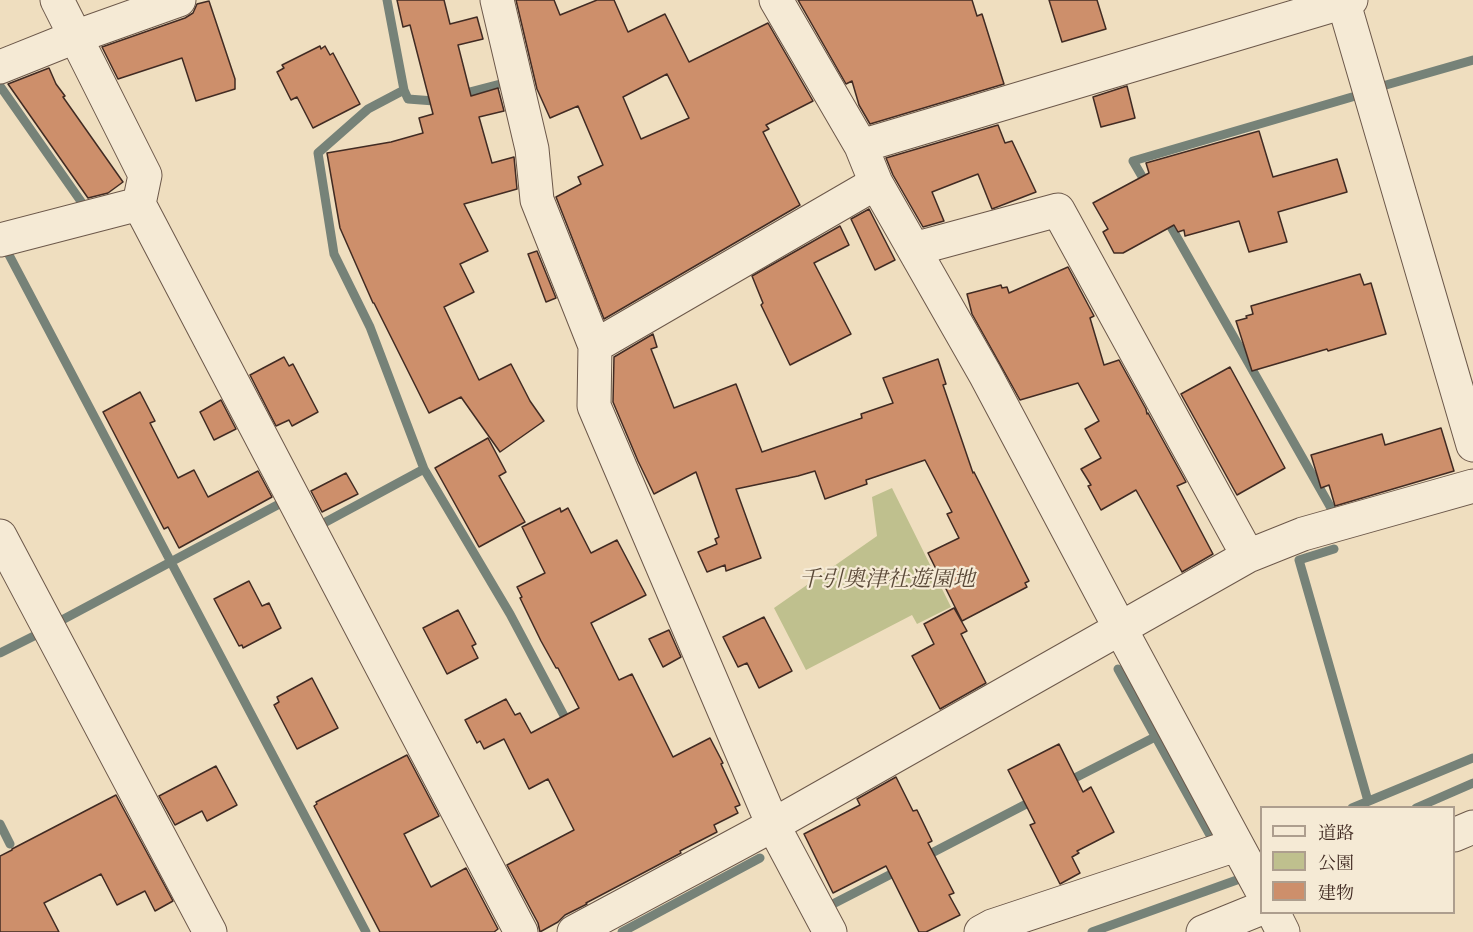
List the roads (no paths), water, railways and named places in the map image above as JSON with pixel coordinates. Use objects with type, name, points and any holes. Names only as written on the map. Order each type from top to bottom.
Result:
[{"type":"street","points":[[57,0],[145,175],[139,204],[520,932]]},
{"type":"street","points":[[0,67],[75,37],[179,0]]},
{"type":"street","points":[[498,0],[532,149],[537,200],[595,346],[594,406],[773,825],[830,932]]},
{"type":"street","points":[[776,0],[861,146],[876,183],[985,374],[1260,888]]},
{"type":"street","points":[[861,146],[1346,1],[1473,445]]},
{"type":"street","points":[[595,346],[876,183]]},
{"type":"street","points":[[0,240],[139,204]]},
{"type":"street","points":[[914,249],[1058,210],[1248,556]]},
{"type":"street","points":[[574,932],[773,825],[1248,556],[1303,534],[1473,486]]},
{"type":"street","points":[[0,536],[210,932]]},
{"type":"street","points":[[1455,835],[1473,827]]},
{"type":"street","points":[[981,932],[992,926],[1239,852]]},
{"type":"street","points":[[1203,932],[1260,909]]},
{"type":"street","points":[[1274,914],[1283,932]]},
{"type":"waterway","points":[[387,0],[404,90],[368,109],[318,153],[334,254],[370,327],[424,469]]},
{"type":"waterway","points":[[1386,85],[1473,60]]},
{"type":"waterway","points":[[458,95],[508,82]]},
{"type":"waterway","points":[[0,86],[87,210]]},
{"type":"waterway","points":[[404,90],[408,99],[434,101],[442,99]]},
{"type":"waterway","points":[[1147,185],[1133,161],[1352,97]]},
{"type":"waterway","points":[[1166,218],[1331,508]]},
{"type":"waterway","points":[[8,253],[366,932]]},
{"type":"waterway","points":[[322,524],[424,469],[510,614],[570,727]]},
{"type":"waterway","points":[[62,620],[283,502],[285,507]]},
{"type":"waterway","points":[[1334,549],[1299,560],[1368,801]]},
{"type":"waterway","points":[[0,653],[42,632]]},
{"type":"waterway","points":[[1118,669],[1210,835]]},
{"type":"waterway","points":[[1065,783],[1155,737]]},
{"type":"waterway","points":[[1357,806],[1473,758]]},
{"type":"waterway","points":[[1421,806],[1473,783]]},
{"type":"waterway","points":[[924,857],[1034,800]]},
{"type":"waterway","points":[[0,824],[10,844]]},
{"type":"waterway","points":[[622,932],[760,858]]},
{"type":"waterway","points":[[826,900],[829,906],[901,869]]},
{"type":"waterway","points":[[1092,932],[1248,876]]},
{"type":"park label","name":"千引奥津社遊園地","points":[[887,581]]}]
